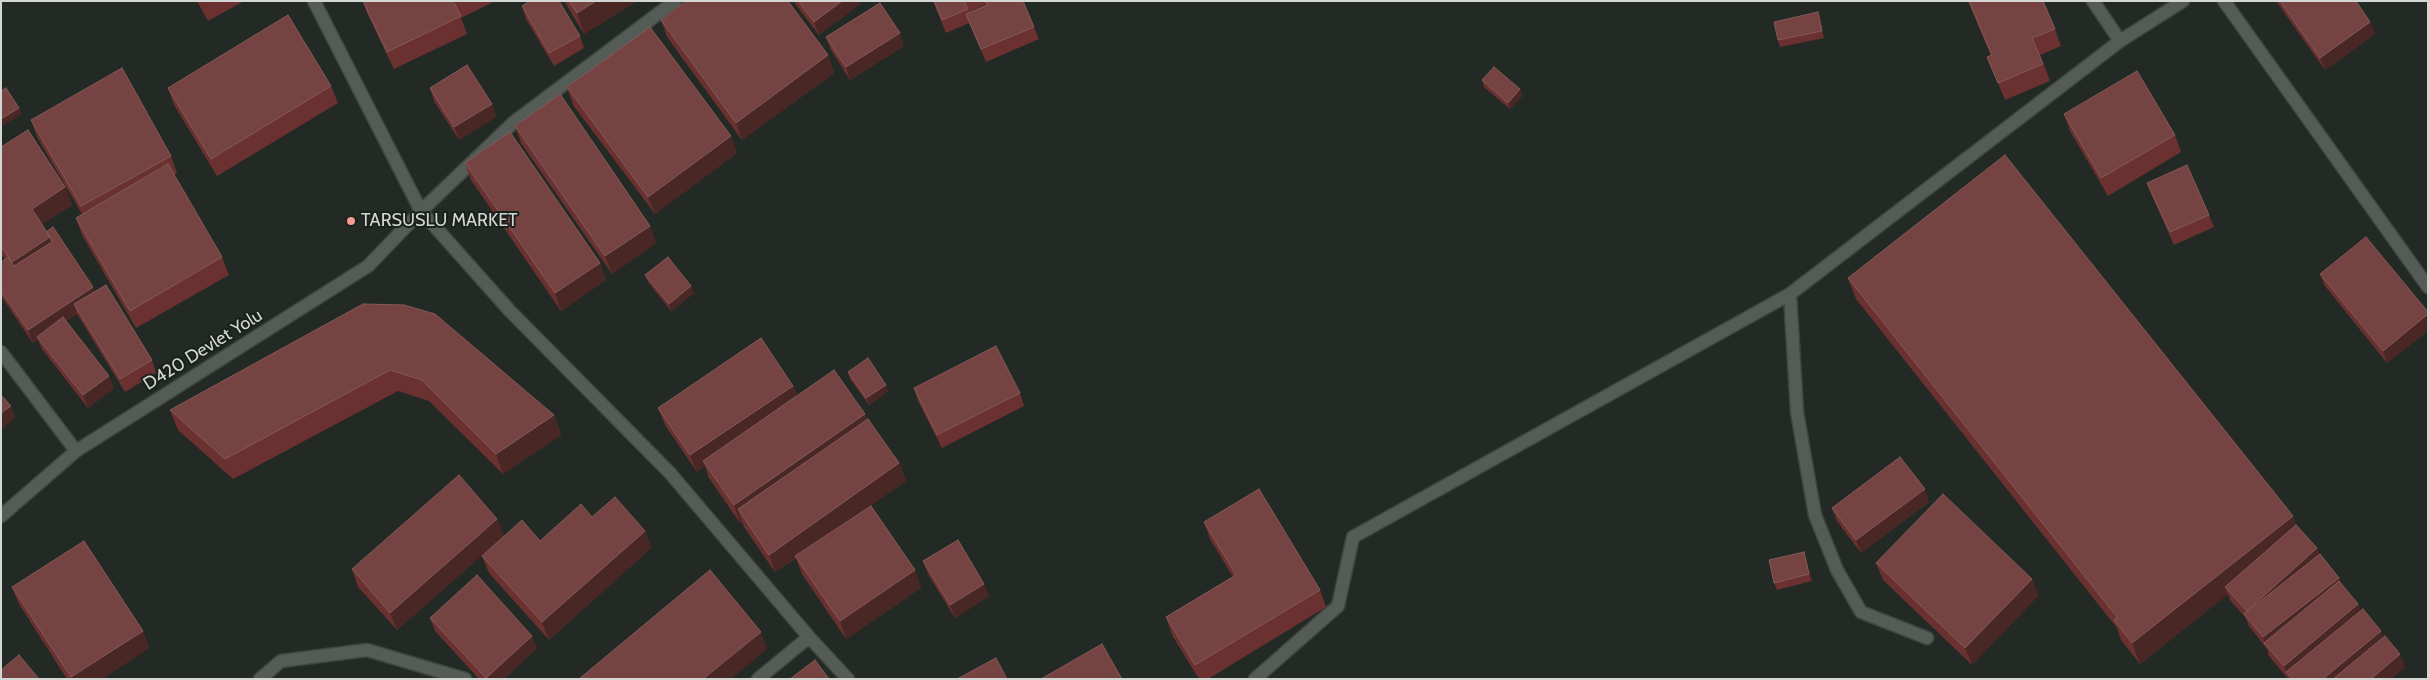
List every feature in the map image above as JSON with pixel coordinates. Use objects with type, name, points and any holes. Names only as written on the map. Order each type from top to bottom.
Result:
[{"type":"street","points":[[314,1],[421,211],[510,311],[670,473],[809,637],[848,679]]},
{"type":"street","name":"D420 Devlet Yolu","points":[[1,516],[76,451],[368,266],[421,211],[514,122],[675,1]]},
{"type":"street","points":[[2093,1],[2120,41]]},
{"type":"street","points":[[1255,679],[1338,606],[1353,537],[1790,294],[2120,41],[2183,1]]},
{"type":"street","points":[[2224,1],[2428,287]]},
{"type":"street","points":[[1790,294],[1797,412],[1815,515],[1837,570],[1861,612],[1927,638]]},
{"type":"street","points":[[1,352],[76,451]]},
{"type":"street","points":[[758,679],[809,637]]},
{"type":"street","points":[[264,678],[281,661],[367,650],[465,679]]},
{"type":"building","points":[[363,1],[453,1],[461,16],[387,52]]},
{"type":"building","points":[[530,1],[559,1],[580,36],[549,53],[522,6]]},
{"type":"building","points":[[569,1],[596,1],[577,13]]},
{"type":"building","points":[[686,1],[788,1],[828,55],[736,123],[661,20]]},
{"type":"building","points":[[798,1],[842,1],[814,22]]},
{"type":"building","points":[[934,1],[964,1],[968,9],[942,20]]},
{"type":"building","points":[[986,1],[1023,1],[1034,27],[981,49],[966,14],[987,5]]},
{"type":"building","points":[[1969,1],[2043,1],[2055,29],[2032,38],[2043,64],[1998,83],[1987,57],[1992,55]]},
{"type":"building","points":[[2280,1],[2356,1],[2370,22],[2320,58]]},
{"type":"building","points":[[880,3],[900,33],[846,67],[826,37]]},
{"type":"building","points":[[1818,12],[1822,31],[1778,40],[1774,22]]},
{"type":"building","points":[[288,15],[331,86],[211,159],[168,88]]},
{"type":"building","points":[[650,27],[731,136],[648,197],[567,87]]},
{"type":"building","points":[[467,65],[492,104],[454,127],[430,88]]},
{"type":"building","points":[[1494,67],[1520,89],[1508,103],[1482,80]]},
{"type":"building","points":[[122,68],[171,156],[81,206],[31,120]]},
{"type":"building","points":[[2137,71],[2175,135],[2101,178],[2064,114]]},
{"type":"building","points":[[6,88],[19,108],[1,119],[1,91]]},
{"type":"building","points":[[560,94],[650,226],[605,256],[515,126]]},
{"type":"building","points":[[28,130],[65,187],[32,209],[50,237],[12,262],[1,246],[1,147]]},
{"type":"building","points":[[510,132],[600,263],[555,293],[465,163]]},
{"type":"building","points":[[2005,155],[2293,516],[2132,643],[2114,620],[2117,617],[1848,278]]},
{"type":"building","points":[[168,164],[222,257],[130,311],[76,218]]},
{"type":"building","points":[[2187,165],[2209,215],[2170,232],[2147,183]]},
{"type":"building","points":[[53,227],[93,287],[28,330],[1,291],[1,262],[8,257],[14,266],[52,242],[46,232]]},
{"type":"building","points":[[2366,237],[2428,312],[2428,314],[2383,351],[2320,274]]},
{"type":"building","points":[[668,257],[691,286],[669,304],[645,275]]},
{"type":"building","points":[[106,285],[152,360],[120,379],[74,304]]},
{"type":"building","points":[[363,304],[404,305],[435,314],[554,415],[496,454],[422,380],[390,370],[225,459],[170,410]]},
{"type":"building","points":[[63,317],[109,376],[83,395],[37,337]]},
{"type":"building","points":[[761,338],[793,386],[690,455],[658,408]]},
{"type":"building","points":[[996,346],[1020,393],[937,435],[914,388]]},
{"type":"building","points":[[868,358],[886,385],[866,398],[848,372]]},
{"type":"building","points":[[834,370],[865,414],[734,505],[703,461]]},
{"type":"building","points":[[1,395],[11,406],[1,413]]},
{"type":"building","points":[[868,419],[899,463],[769,555],[738,509]]},
{"type":"building","points":[[1900,457],[1925,489],[1856,540],[1832,508]]},
{"type":"building","points":[[459,475],[497,519],[390,613],[352,569]]},
{"type":"building","points":[[1259,489],[1320,590],[1195,665],[1166,617],[1236,575],[1204,522]]},
{"type":"building","points":[[1943,494],[2032,579],[1965,648],[1876,563]]},
{"type":"building","points":[[615,497],[645,531],[542,622],[482,556],[522,520],[540,541],[581,504],[592,517]]},
{"type":"building","points":[[871,506],[915,570],[840,621],[795,556]]},
{"type":"building","points":[[2296,525],[2317,548],[2247,611],[2225,587]]},
{"type":"building","points":[[958,540],[984,584],[950,605],[923,561]]},
{"type":"building","points":[[84,541],[143,631],[71,677],[12,587]]},
{"type":"building","points":[[1804,552],[1809,574],[1774,583],[1769,560]]},
{"type":"building","points":[[2320,554],[2339,578],[2263,637],[2244,614]]},
{"type":"building","points":[[710,570],[761,632],[703,679],[579,679]]},
{"type":"building","points":[[477,575],[532,636],[486,678],[430,618]]},
{"type":"building","points":[[2339,581],[2358,604],[2284,666],[2264,643]]},
{"type":"building","points":[[2363,609],[2381,631],[2323,679],[2292,679],[2286,672]]},
{"type":"building","points":[[2385,636],[2400,654],[2371,679],[2333,679]]},
{"type":"building","points":[[1102,644],[1122,679],[1041,679]]},
{"type":"building","points":[[19,655],[39,679],[1,679],[1,670]]},
{"type":"building","points":[[996,658],[1007,679],[957,679]]},
{"type":"building","points":[[815,660],[829,679],[790,679]]},
{"type":"place","name":"TARSUSLU MARKET","points":[[351,221]]}]
